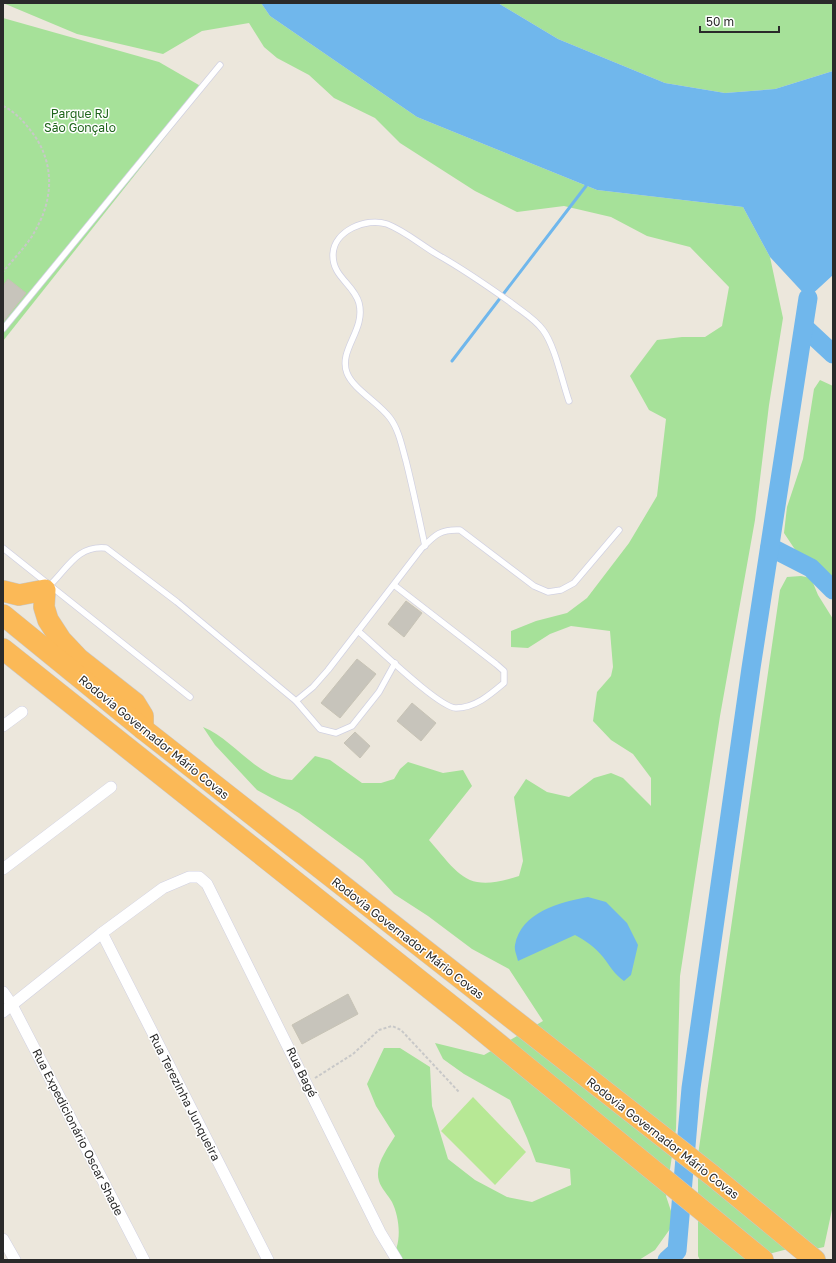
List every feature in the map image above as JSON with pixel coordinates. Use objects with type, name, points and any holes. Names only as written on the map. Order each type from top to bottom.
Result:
[{"type":"highway","points":[[3,591],[19,595],[47,588],[44,607],[48,620],[61,640],[79,659],[135,703],[143,716],[143,729]]},
{"type":"highway","name":"Rodovia Governador Mário Covas","points":[[3,615],[143,729],[713,1176],[814,1260]]},
{"type":"highway","name":"Rodovia Governador Mário Covas","points":[[3,649],[468,1019],[763,1260]]},
{"type":"highway","points":[[3,656],[27,668]]},
{"type":"street","points":[[3,726],[22,712]]},
{"type":"street","points":[[3,869],[111,787]]},
{"type":"street","name":"Rua Bagé","points":[[102,933],[164,888],[179,880],[189,877],[199,877],[207,884],[308,1084],[380,1232],[397,1260]]},
{"type":"street","points":[[3,1012],[102,933]]},
{"type":"street","name":"Rua Terezinha Junqueira","points":[[102,933],[268,1260]]},
{"type":"street","name":"Rua Expedicionário Oscar Shade","points":[[3,992],[12,1005],[144,1260]]},
{"type":"street","points":[[3,1239],[15,1260]]},
{"type":"lane","points":[[3,329],[220,65]]},
{"type":"lane","points":[[425,546],[400,439],[391,419],[347,374],[345,362],[346,353],[359,325],[360,315],[359,302],[353,291],[340,277],[335,267],[333,255],[335,245],[343,235],[354,227],[369,222],[386,224],[450,260],[499,294],[534,320],[543,330],[549,340],[569,401]]},
{"type":"lane","points":[[296,701],[312,687],[425,546],[435,535],[446,529],[460,530],[534,586],[548,592],[561,590],[574,582],[619,530]]},
{"type":"lane","points":[[47,588],[70,562],[81,553],[94,547],[106,548],[177,602],[296,701],[320,729],[336,733],[352,726],[380,692],[395,663]]},
{"type":"lane","points":[[3,548],[47,588],[190,697]]},
{"type":"lane","points":[[358,630],[436,699],[455,708],[474,704],[504,683],[506,678],[504,671],[394,585]]},
{"type":"path","points":[[3,106],[16,113],[40,144],[50,175],[45,207],[35,232],[3,272]]},
{"type":"path","points":[[308,1084],[353,1054],[379,1030],[392,1026],[401,1030],[459,1092]]},
{"type":"green space","points":[[3,3],[261,3],[270,16],[417,117],[597,190],[743,207],[770,257],[783,318],[769,405],[755,520],[720,716],[680,976],[676,1129],[666,1196],[672,1214],[670,1229],[655,1250],[639,1260],[389,1260],[396,1248],[399,1232],[395,1209],[380,1184],[378,1169],[382,1157],[395,1136],[376,1106],[367,1084],[384,1048],[400,1048],[430,1067],[432,1106],[448,1159],[475,1180],[507,1197],[532,1202],[571,1185],[570,1169],[536,1162],[510,1100],[464,1074],[443,1059],[435,1043],[484,1055],[543,1021],[509,969],[472,949],[428,916],[394,894],[363,860],[299,813],[257,790],[215,745],[203,727],[225,740],[256,766],[279,778],[292,780],[315,756],[330,760],[362,783],[381,783],[394,779],[400,769],[408,762],[443,773],[463,770],[472,786],[429,840],[449,864],[466,878],[476,882],[488,883],[519,876],[523,861],[514,797],[526,779],[547,792],[569,797],[594,778],[611,773],[623,778],[651,806],[651,778],[633,754],[611,740],[593,721],[597,692],[611,676],[613,667],[610,631],[571,626],[550,634],[528,648],[511,647],[511,631],[536,621],[567,613],[587,598],[629,543],[657,496],[666,419],[649,410],[630,376],[657,340],[682,337],[705,337],[722,326],[729,287],[690,247],[647,236],[611,217],[564,206],[517,212],[475,191],[400,143],[375,118],[334,98],[309,75],[277,58],[264,47],[249,23],[202,31],[163,54],[77,34]]},
{"type":"green space","points":[[498,3],[833,3],[833,71],[775,89],[725,93],[665,83],[558,39]]},
{"type":"green space","name":"Parque RJ São Gonçalo","points":[[3,18],[159,62],[204,88],[3,341]]},
{"type":"green space","points":[[820,380],[833,386],[833,579],[822,568],[800,557],[784,533],[787,507],[803,459],[814,389]]},
{"type":"green space","points":[[801,576],[811,578],[818,595],[833,619],[833,1205],[824,1247],[815,1249],[807,1244],[746,1260],[700,1260],[698,1256],[698,1155],[780,590],[787,577]]},
{"type":"green space","points":[[473,1097],[526,1152],[495,1185],[441,1131]]},
{"type":"water","points":[[261,3],[498,3],[558,39],[665,83],[725,93],[775,89],[833,71],[833,275],[808,298],[770,257],[743,207],[597,190],[417,117],[270,16]]},
{"type":"water","points":[[588,897],[606,902],[627,923],[638,945],[631,975],[624,981],[615,973],[597,950],[575,935],[518,961],[515,945],[525,924],[543,910],[566,902]]},
{"type":"building","points":[[8,279],[26,293],[3,322],[3,286]]},
{"type":"building","points":[[406,601],[422,613],[404,637],[388,624]]},
{"type":"building","points":[[357,659],[376,674],[340,718],[321,703]]},
{"type":"building","points":[[412,703],[436,723],[421,741],[397,721]]},
{"type":"building","points":[[355,732],[370,746],[360,758],[344,743]]},
{"type":"building","points":[[348,994],[358,1014],[302,1044],[292,1025]]},
{"type":"waterway","points":[[452,361],[586,186]]},
{"type":"waterway","points":[[667,1260],[677,1251],[691,1088],[751,668],[808,298]]},
{"type":"waterway","points":[[804,327],[833,354]]},
{"type":"waterway","points":[[770,547],[811,568],[833,590]]}]
